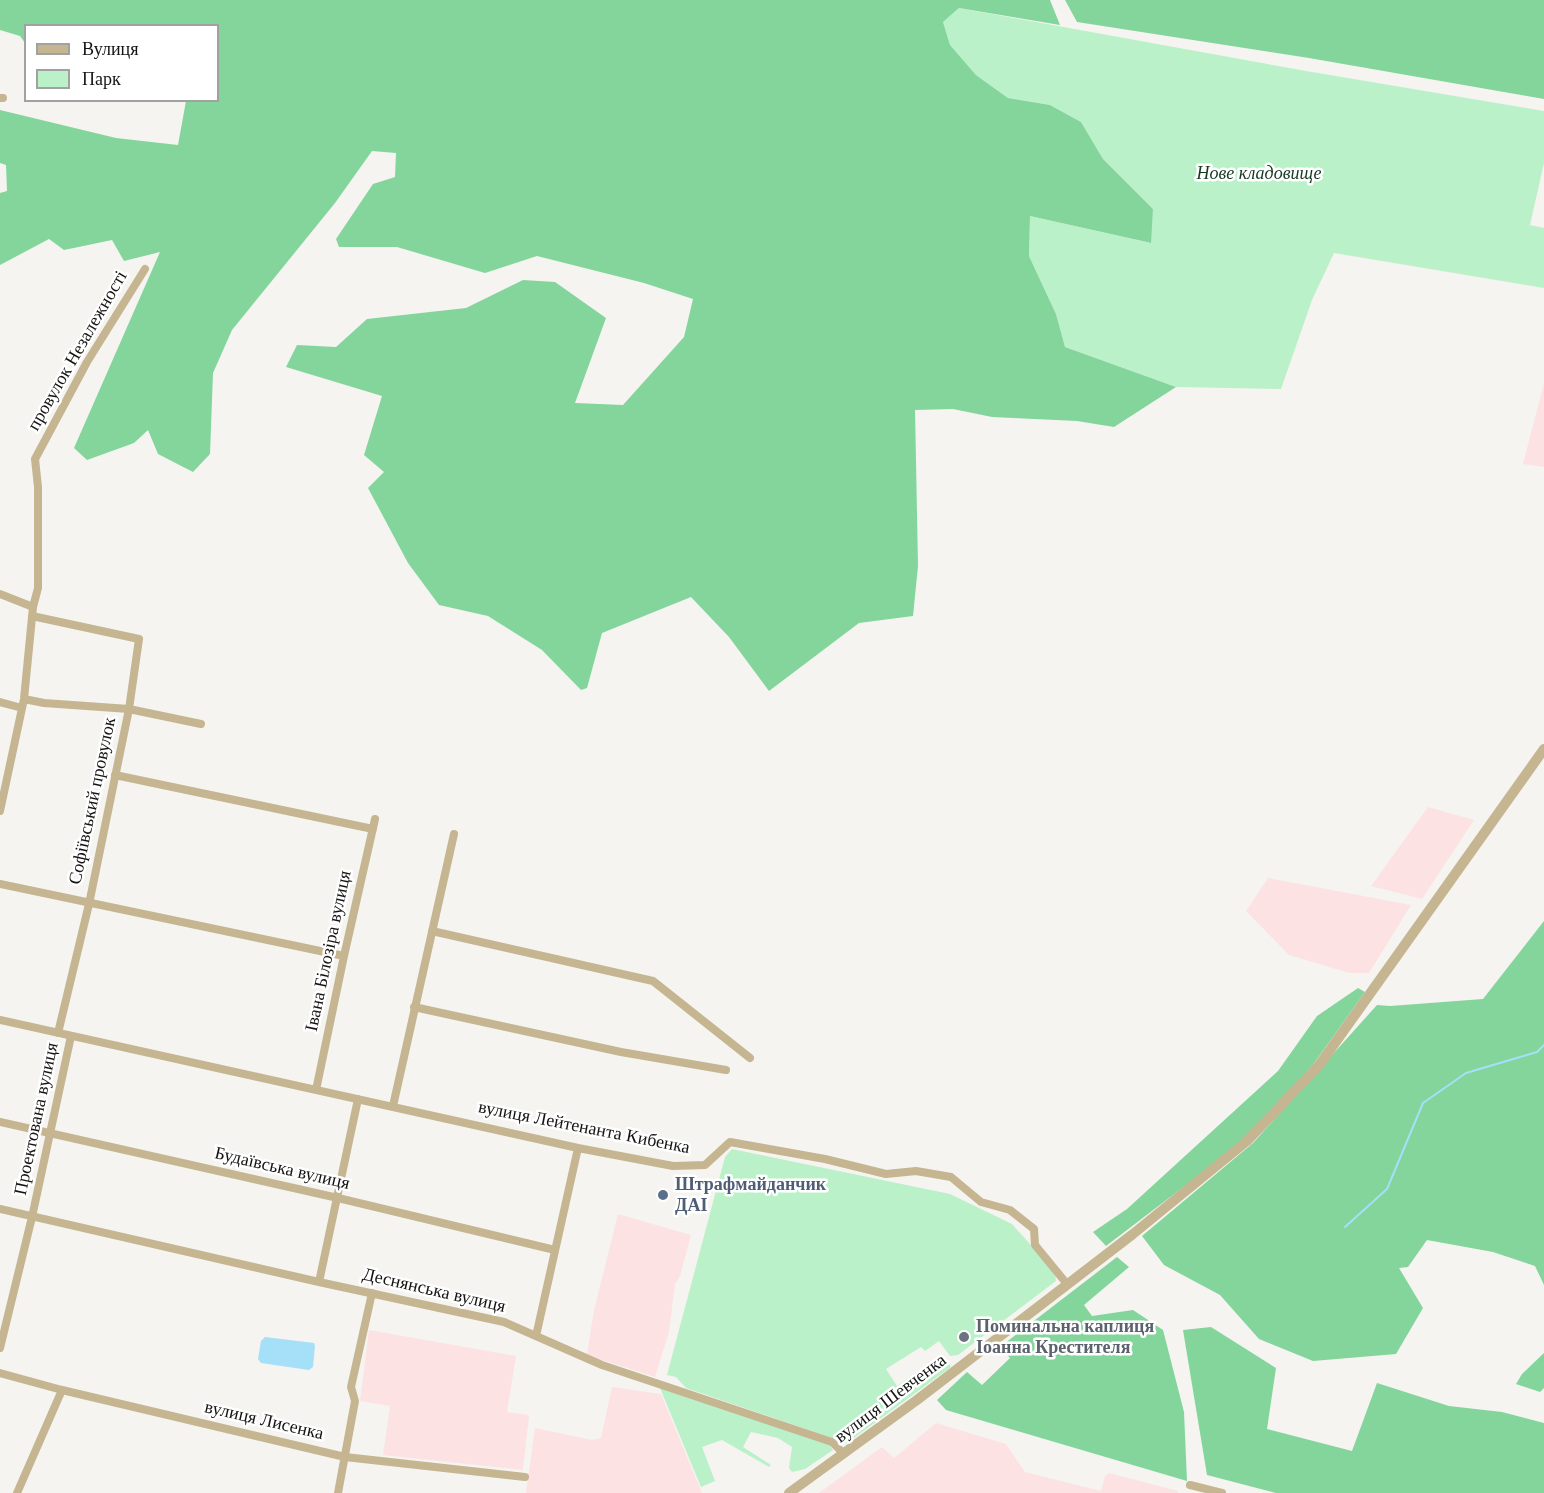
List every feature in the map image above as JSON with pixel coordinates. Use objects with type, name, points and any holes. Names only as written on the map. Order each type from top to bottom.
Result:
[{"type":"street","name":"провулок Незалежності","points":[[23,704],[33,607],[38,588],[38,487],[35,459],[87,362],[145,269]]},
{"type":"street","points":[[0,594],[33,607]]},
{"type":"street","points":[[32,616],[139,639],[129,709],[201,724]]},
{"type":"street","name":"Софіївський провулок","points":[[0,702],[129,709],[89,904],[58,1033]]},
{"type":"street","points":[[0,811],[23,704]]},
{"type":"street","name":"вулиця Шевченка","points":[[789,1493],[844,1454],[1133,1234],[1247,1141],[1320,1064],[1544,749]]},
{"type":"street","points":[[115,775],[373,829]]},
{"type":"street","name":"Івана Білозіра вулиця","points":[[316,1090],[375,819]]},
{"type":"street","points":[[393,1106],[454,834]]},
{"type":"street","points":[[0,884],[344,956]]},
{"type":"street","points":[[432,931],[652,981],[750,1058]]},
{"type":"street","points":[[414,1007],[621,1052],[726,1071]]},
{"type":"street","points":[[0,1020],[358,1099],[320,1282]]},
{"type":"street","name":"Проектована вулиця","points":[[0,1348],[51,1134],[71,1036]]},
{"type":"street","name":"вулиця Лейтенанта Кибенка","points":[[358,1099],[578,1148],[672,1166],[705,1165],[730,1142],[825,1159],[886,1174],[916,1171],[951,1177],[981,1202],[1010,1210],[1034,1229],[1035,1245],[1067,1284]]},
{"type":"street","name":"Будаївська вулиця","points":[[0,1122],[338,1198],[555,1250]]},
{"type":"street","points":[[536,1336],[578,1148]]},
{"type":"street","name":"Деснянська вулиця","points":[[0,1209],[504,1322],[602,1365],[832,1442],[844,1454]]},
{"type":"street","points":[[338,1493],[356,1401],[351,1387],[372,1293]]},
{"type":"street","name":"вулиця Лисенка","points":[[0,1373],[62,1390],[345,1457],[525,1477]]},
{"type":"street","points":[[17,1493],[62,1390]]},
{"type":"street","points":[[1190,1485],[1222,1493]]},
{"type":"shaded area","points":[[1544,383],[1544,467],[1523,464]]},
{"type":"shaded area","points":[[1428,807],[1474,820],[1422,899],[1371,886]]},
{"type":"shaded area","points":[[1268,878],[1411,905],[1369,973],[1349,973],[1289,955],[1246,911]]},
{"type":"shaded area","points":[[618,1214],[691,1235],[680,1276],[675,1284],[669,1332],[655,1377],[587,1355],[594,1310]]},
{"type":"shaded area","points":[[369,1330],[516,1356],[507,1412],[529,1415],[523,1470],[383,1455],[390,1406],[360,1401]]},
{"type":"shaded area","points":[[612,1387],[661,1394],[702,1493],[526,1493],[535,1428],[592,1440],[601,1438]]},
{"type":"shaded area","points":[[936,1423],[1006,1444],[1025,1472],[1101,1491],[1105,1476],[1109,1473],[1178,1491],[1178,1493],[819,1493],[882,1447],[894,1458]]},
{"type":"green space","points":[[0,0],[1050,0],[1060,25],[959,8],[943,22],[950,45],[976,75],[1008,98],[1050,105],[1081,122],[1103,159],[1153,209],[1151,243],[1030,216],[1029,256],[1056,314],[1065,347],[1176,387],[1114,427],[1077,421],[992,417],[953,409],[915,410],[918,566],[913,616],[859,623],[769,691],[729,637],[691,597],[602,633],[587,688],[581,690],[542,650],[488,616],[439,605],[408,563],[368,488],[384,472],[364,455],[382,396],[286,367],[297,345],[336,347],[367,319],[466,308],[523,280],[555,282],[606,318],[575,403],[623,405],[684,337],[693,299],[644,283],[537,256],[485,273],[397,247],[339,247],[336,239],[373,184],[395,177],[396,153],[372,151],[335,203],[232,330],[213,373],[210,454],[193,472],[158,454],[148,430],[134,443],[87,460],[74,448],[160,252],[124,261],[112,240],[64,250],[49,239],[0,265],[0,193],[7,191],[6,165],[0,163],[0,110],[116,138],[178,145],[186,102],[219,102],[219,24],[24,24],[24,42],[20,36],[0,30]]},
{"type":"green space","points":[[1065,0],[1544,0],[1544,99],[1309,58],[1077,22]]},
{"type":"green space","name":"Нове кладовище","points":[[959,8],[1306,71],[1544,111],[1544,163],[1530,225],[1544,228],[1544,288],[1334,253],[1312,300],[1281,389],[1176,387],[1065,347],[1056,314],[1029,256],[1030,216],[1150,243],[1153,209],[1103,159],[1081,122],[1050,105],[1008,98],[976,75],[950,45],[943,22]]},
{"type":"green space","points":[[1544,921],[1544,1285],[1535,1266],[1493,1252],[1427,1240],[1408,1267],[1399,1268],[1423,1308],[1396,1354],[1313,1361],[1259,1339],[1220,1295],[1164,1265],[1142,1236],[1253,1143],[1377,1005],[1483,999]]},
{"type":"green space","points":[[1358,988],[1365,992],[1315,1062],[1245,1140],[1106,1246],[1093,1232],[1127,1209],[1278,1071],[1317,1016]]},
{"type":"green space","points":[[732,1149],[950,1194],[1012,1224],[1055,1272],[1056,1281],[958,1355],[950,1356],[939,1341],[925,1351],[921,1347],[886,1369],[897,1386],[940,1356],[945,1357],[951,1367],[847,1443],[686,1388],[676,1377],[667,1375],[725,1157]]},
{"type":"green space","points":[[1117,1257],[1129,1267],[1084,1305],[1092,1316],[1133,1310],[1163,1330],[1184,1412],[1187,1481],[946,1410],[937,1400],[967,1372],[982,1385],[1010,1358],[1000,1347]]},
{"type":"green space","points":[[1211,1327],[1276,1368],[1267,1429],[1352,1451],[1377,1383],[1449,1406],[1502,1412],[1544,1423],[1544,1493],[1276,1493],[1207,1475],[1183,1330]]},
{"type":"green space","points":[[1544,1353],[1544,1388],[1540,1392],[1516,1384],[1522,1374]]},
{"type":"green space","points":[[660,1388],[829,1444],[833,1450],[805,1469],[792,1472],[789,1468],[792,1447],[778,1438],[751,1432],[743,1447],[771,1465],[769,1467],[722,1440],[702,1447],[715,1481],[701,1487]]},
{"type":"water","points":[[265,1337],[314,1343],[313,1367],[309,1370],[261,1363],[258,1359],[261,1341]]},
{"type":"waterway","points":[[1345,1227],[1387,1189],[1423,1103],[1466,1073],[1537,1052],[1544,1045]]},
{"type":"place","name":"Штрафмайданчик ДАІ","points":[[663,1195]]},
{"type":"place","name":"Поминальна каплиця Іоанна Крестителя","points":[[964,1337]]}]
